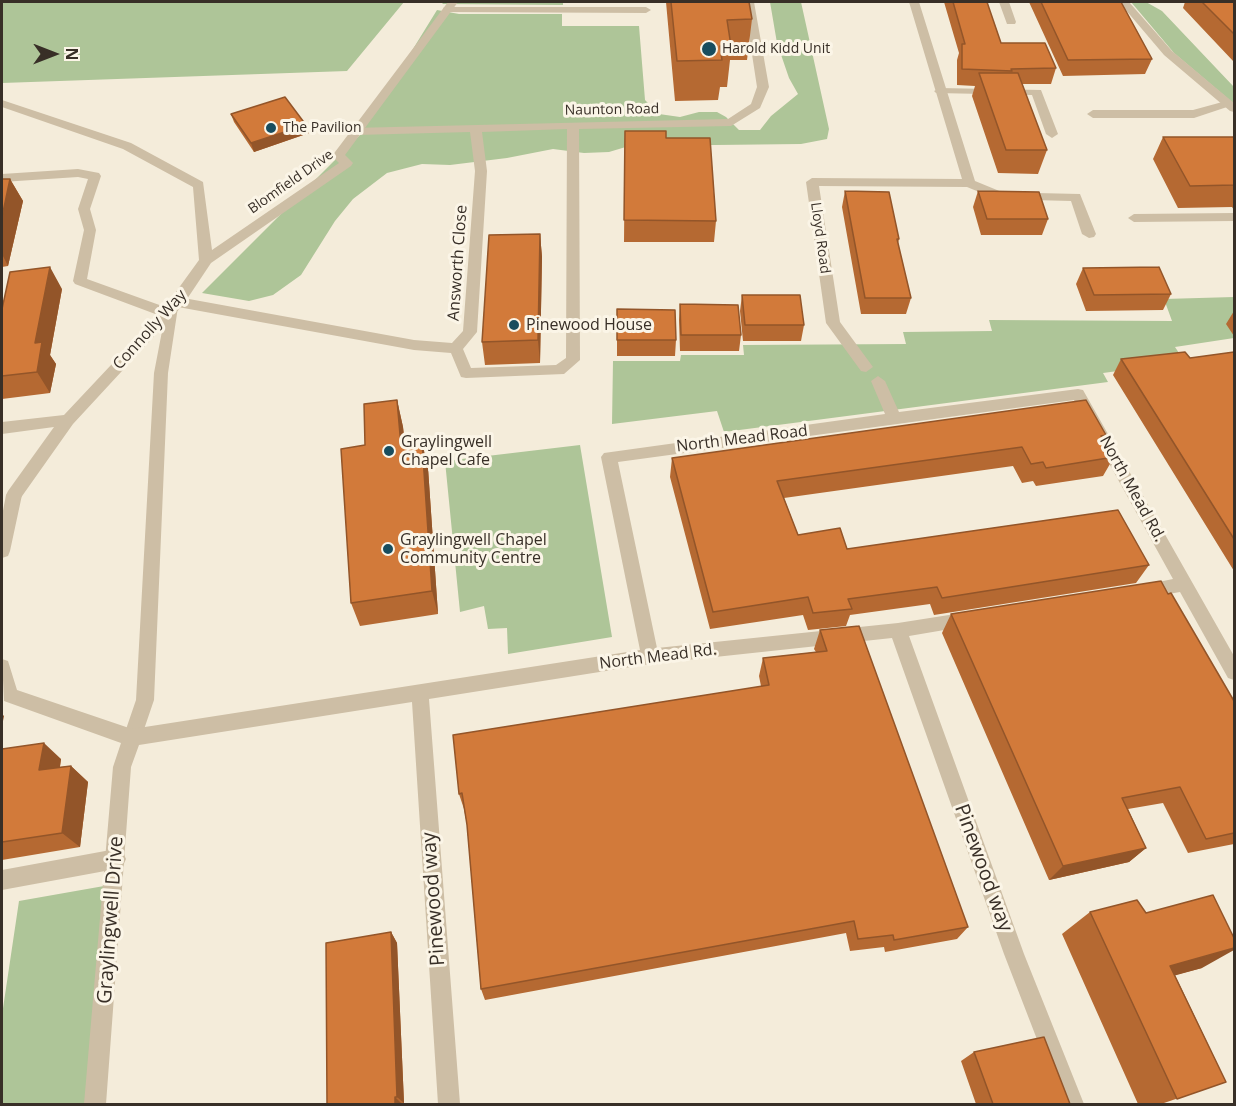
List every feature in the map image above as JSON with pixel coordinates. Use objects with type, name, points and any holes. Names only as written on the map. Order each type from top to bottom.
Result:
[{"type":"street","name":"Naunton Road","points":[[356,131],[731,123],[756,106],[763,87],[749,2]]},
{"type":"street","points":[[914,2],[969,183]]},
{"type":"street","points":[[1004,2],[1011,22]]},
{"type":"street","points":[[1124,2],[1168,53],[1232,107]]},
{"type":"street","points":[[450,5],[646,10]]},
{"type":"street","name":"Blomfield Drive","points":[[206,260],[347,163],[338,156],[450,5]]},
{"type":"street","points":[[940,91],[1037,92],[1053,134]]},
{"type":"street","points":[[2,103],[127,146],[199,185],[206,260]]},
{"type":"street","points":[[1093,114],[1194,114],[1232,107]]},
{"type":"street","points":[[2,178],[78,173],[95,176],[84,209],[90,230],[80,281],[172,308],[414,345],[456,348],[466,373],[560,370],[573,360],[573,125]]},
{"type":"street","name":"Answorth Close","points":[[456,348],[470,332],[482,171],[475,128]]},
{"type":"street","name":"Lloyd Road","points":[[867,367],[833,323],[812,182],[969,183],[1001,197],[1076,197],[1089,234]]},
{"type":"street","points":[[1134,218],[1234,217]]},
{"type":"street","name":"Connolly Way","points":[[2,551],[14,495],[68,420],[172,308],[206,260]]},
{"type":"street","name":"Graylingwell Drive","points":[[95,1104],[122,766],[145,700],[161,373],[172,308]]},
{"type":"street","points":[[878,381],[894,419]]},
{"type":"street","name":"North Mead Rd.","points":[[1078,394],[1234,672]]},
{"type":"street","name":"North Mead Road","points":[[650,656],[609,456],[1078,394]]},
{"type":"street","points":[[2,428],[68,420]]},
{"type":"street","points":[[1128,593],[1185,584]]},
{"type":"street","name":"North Mead Rd.","points":[[132,738],[650,656],[898,630],[990,616]]},
{"type":"street","name":"Pinewood way","points":[[898,630],[1014,954],[1073,1104]]},
{"type":"street","points":[[2,667],[6,695],[132,738]]},
{"type":"street","name":"Pinewood way","points":[[420,693],[449,1104]]},
{"type":"street","points":[[2,880],[116,859]]},
{"type":"green space","points":[[2,2],[404,2],[347,71],[2,83]]},
{"type":"green space","points":[[444,2],[563,2],[563,5],[442,4]]},
{"type":"green space","points":[[770,2],[801,2],[829,129],[827,139],[801,144],[629,146],[609,152],[584,153],[553,149],[507,158],[450,165],[422,164],[387,173],[353,199],[335,221],[301,275],[273,295],[249,301],[202,293],[360,135],[437,10],[459,14],[562,14],[562,26],[639,26],[645,100],[659,114],[680,117],[699,112],[717,112],[726,117],[739,130],[760,130],[771,116],[798,94],[789,78],[777,43]]},
{"type":"green space","points":[[1131,2],[1146,2],[1162,11],[1234,87],[1234,104],[1174,53]]},
{"type":"green space","points":[[1234,297],[1234,338],[1175,347],[1185,362],[1103,373],[1108,382],[724,432],[717,411],[612,424],[613,361],[680,361],[681,355],[744,355],[743,345],[906,344],[903,332],[992,331],[989,320],[1172,321],[1164,299]]},
{"type":"green space","points":[[580,445],[612,637],[508,654],[507,628],[488,629],[484,606],[460,612],[445,461]]},
{"type":"green space","points":[[104,886],[85,1104],[2,1104],[2,1015],[19,901]]},
{"type":"building","points":[[671,2],[749,2],[752,19],[727,20],[731,46],[720,46],[722,60],[677,61]]},
{"type":"building","points":[[953,2],[987,2],[1001,43],[1045,43],[1056,68],[1011,69],[1012,71],[962,69],[962,44],[965,44]]},
{"type":"building","points":[[1041,2],[1121,2],[1152,59],[1068,60]]},
{"type":"building","points":[[1202,2],[1234,2],[1234,34]]},
{"type":"building","points":[[979,73],[1018,73],[1047,150],[1006,150]]},
{"type":"building","name":"The Pavilion","points":[[285,97],[306,125],[251,143],[231,114]]},
{"type":"building","points":[[625,131],[666,131],[666,138],[710,138],[716,221],[624,220]]},
{"type":"building","points":[[1163,137],[1234,137],[1234,185],[1190,186]]},
{"type":"building","points":[[2,179],[10,179],[2,217]]},
{"type":"building","points":[[845,191],[889,192],[911,298],[865,298]]},
{"type":"building","points":[[978,191],[1039,192],[1048,219],[987,219]]},
{"type":"building","name":"Pinewood House","points":[[540,234],[538,340],[482,342],[489,235]]},
{"type":"building","points":[[50,267],[35,343],[42,342],[37,372],[2,376],[2,309],[10,272]]},
{"type":"building","points":[[1159,267],[1171,294],[1094,295],[1083,268]]},
{"type":"building","points":[[742,295],[800,295],[804,325],[745,325]]},
{"type":"building","points":[[680,304],[738,305],[741,335],[681,335]]},
{"type":"building","points":[[617,309],[675,310],[676,340],[617,340]]},
{"type":"building","points":[[1185,352],[1190,358],[1234,352],[1234,539],[1121,359]]},
{"type":"building","points":[[397,400],[401,446],[422,442],[432,591],[351,603],[341,449],[365,445],[364,404]]},
{"type":"building","points":[[1086,400],[1106,435],[1101,436],[1114,457],[1046,468],[1043,462],[1031,464],[1022,447],[777,481],[798,535],[840,528],[847,549],[1118,510],[1149,565],[942,598],[937,587],[848,599],[852,609],[813,613],[808,597],[713,612],[672,458]]},
{"type":"building","points":[[1161,581],[1168,594],[1171,593],[1234,701],[1234,833],[1206,839],[1180,787],[1122,798],[1146,848],[1063,866],[951,614]]},
{"type":"building","points":[[859,626],[968,927],[894,940],[893,935],[858,939],[854,921],[481,989],[467,825],[462,793],[459,794],[453,735],[769,685],[763,658],[827,651],[820,630]]},
{"type":"building","points":[[44,743],[39,770],[71,766],[62,833],[2,842],[2,749]]},
{"type":"building","points":[[1213,895],[1234,938],[1234,948],[1170,966],[1226,1082],[1177,1099],[1090,912],[1137,900],[1146,913]]},
{"type":"building","points":[[391,932],[397,1097],[395,1097],[395,1104],[327,1104],[326,943]]},
{"type":"building","points":[[1044,1037],[1070,1104],[993,1104],[974,1052]]},
{"type":"place","name":"Harold Kidd Unit","points":[[709,49]]},
{"type":"place","name":"The Pavilion","points":[[271,128]]},
{"type":"place","name":"Pinewood House","points":[[514,325]]},
{"type":"place","name":"Graylingwell Chapel Cafe","points":[[389,451]]},
{"type":"place","name":"Graylingwell Chapel Community Centre","points":[[388,549]]}]
